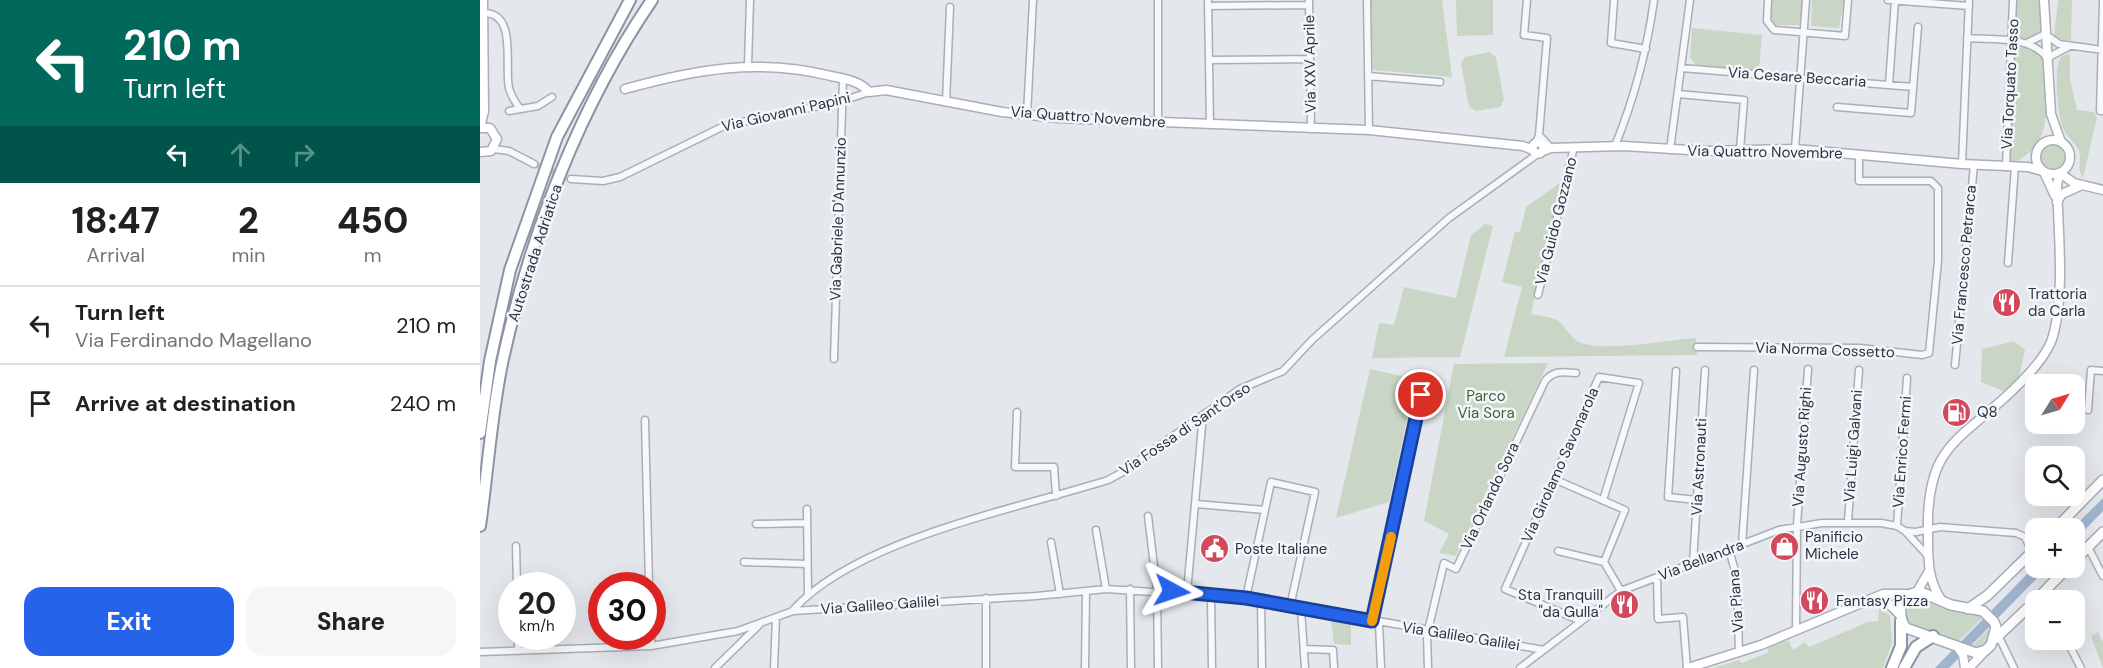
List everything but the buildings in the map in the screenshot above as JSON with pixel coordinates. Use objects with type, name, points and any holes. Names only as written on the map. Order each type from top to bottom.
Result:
[{"type":"highway","name":"Autostrada Adriatica","points":[[480,433],[490,361],[510,270],[557,137],[630,0]]},
{"type":"highway","name":"Autostrada Adriatica","points":[[480,526],[503,361],[524,278],[571,147],[635,25],[652,0]]},
{"type":"highway","points":[[1892,668],[1901,646],[1901,618]]},
{"type":"highway","points":[[1904,668],[1916,647],[1933,636]]},
{"type":"main road","points":[[2066,518],[2103,480]]},
{"type":"main road","points":[[2085,550],[2103,532]]},
{"type":"main road","points":[[1968,609],[1993,591],[2025,557]]},
{"type":"main road","points":[[2048,590],[2058,578]]},
{"type":"main road","points":[[1997,638],[1996,627],[1989,615],[1914,593],[1902,603],[1901,618],[1912,631],[1933,636],[1970,652],[1986,650],[2025,613]]},
{"type":"street","points":[[483,0],[483,128],[509,151],[534,164]]},
{"type":"street","points":[[748,65],[750,0]]},
{"type":"street","points":[[1027,115],[1033,0]]},
{"type":"street","points":[[1158,0],[1158,122]]},
{"type":"street","points":[[1367,0],[1369,130]]},
{"type":"street","points":[[1527,0],[1524,35],[1547,38],[1539,146]]},
{"type":"street","points":[[1614,0],[1611,43],[1646,49]]},
{"type":"street","points":[[1619,146],[1646,49],[1654,0]]},
{"type":"street","points":[[1671,150],[1690,0]]},
{"type":"street","points":[[1768,0],[1769,26],[1774,30],[1845,36],[1848,0]]},
{"type":"street","points":[[1795,149],[1806,0]]},
{"type":"street","points":[[1888,0],[1969,3],[1962,164]]},
{"type":"street","points":[[1888,85],[1895,0]]},
{"type":"street","name":"Via Torquato Tasso","points":[[2008,263],[2013,0]]},
{"type":"street","points":[[1943,602],[1932,585],[1929,570],[1927,529],[1931,483],[1952,442],[2020,383],[2039,363],[2050,344],[2056,324],[2058,301],[2057,202],[2060,173],[2068,166],[2070,153],[2061,142],[2051,114],[2044,0]]},
{"type":"street","points":[[2101,111],[2103,1]]},
{"type":"street","points":[[1210,124],[1208,3],[1309,2]]},
{"type":"street","name":"Via XXV Aprile","points":[[1309,2],[1311,129]]},
{"type":"street","points":[[946,102],[950,7]]},
{"type":"street","points":[[483,13],[497,15],[503,22],[506,33],[508,86],[520,109]]},
{"type":"street","points":[[1837,107],[1911,113],[1917,27]]},
{"type":"street","points":[[2026,43],[2045,34]]},
{"type":"street","points":[[2045,34],[2053,41],[2068,47],[2102,50]]},
{"type":"street","points":[[1967,38],[2026,43],[2042,50],[2047,58]]},
{"type":"street","points":[[2047,58],[2068,47]]},
{"type":"street","points":[[1209,60],[1310,59]]},
{"type":"street","name":"Via Quattro Novembre","points":[[625,89],[706,70],[748,65],[785,67],[860,84],[869,92],[886,90],[1027,115],[1369,130],[1523,146],[1619,146],[1671,150],[1795,149],[2011,167],[2043,172]]},
{"type":"street","name":"Via Cesare Beccaria","points":[[1681,68],[1913,87]]},
{"type":"street","points":[[1368,76],[1440,82]]},
{"type":"street","name":"Via Gabriele D'Annunzio","points":[[834,359],[843,79]]},
{"type":"street","name":"Via Giovanni Papini","points":[[571,179],[603,181],[620,177],[724,126],[842,101],[869,92]]},
{"type":"street","points":[[1678,94],[1744,100],[1740,150]]},
{"type":"street","points":[[509,111],[538,106],[552,97]]},
{"type":"street","points":[[2011,167],[2036,152],[2045,142],[2051,114]]},
{"type":"street","points":[[480,162],[497,139]]},
{"type":"street","points":[[2045,142],[2061,142]]},
{"type":"street","name":"Via Fossa di Sant'Orso","points":[[793,611],[808,594],[835,576],[911,540],[1056,496],[1121,473],[1251,382],[1283,371],[1331,322],[1449,218],[1528,161],[1539,146]]},
{"type":"street","name":"Via Guido Gozzano","points":[[1538,295],[1574,147]]},
{"type":"street","points":[[487,151],[509,151]]},
{"type":"street","points":[[2036,152],[2036,162],[2057,202]]},
{"type":"street","name":"Via Norma Cossetto","points":[[1697,347],[1860,348],[1923,355],[1929,353],[1938,261],[1938,188],[1931,181],[1859,181],[1859,154]]},
{"type":"street","name":"Via Francesco Petrarca","points":[[1955,365],[1974,165]]},
{"type":"street","points":[[2068,166],[2082,185]]},
{"type":"street","points":[[2043,172],[2060,173],[2082,185],[2103,190]]},
{"type":"street","points":[[2057,202],[2062,194],[2082,185]]},
{"type":"street","name":"Via Augusto Righi","points":[[1796,630],[1797,525],[1808,369]]},
{"type":"street","name":"Via Astronauti","points":[[1693,564],[1705,370]]},
{"type":"street","points":[[1742,545],[1754,370]]},
{"type":"street","name":"Via Luigi Galvani","points":[[1848,521],[1859,370]]},
{"type":"street","points":[[2088,410],[2091,370],[2103,371]]},
{"type":"street","points":[[1676,371],[1668,497],[1697,500]]},
{"type":"street","name":"Via Orlando Sora","points":[[1428,630],[1444,563],[1456,568],[1545,381],[1551,374],[1558,372],[1576,373]]},
{"type":"street","points":[[1381,668],[1376,622],[1425,375]]},
{"type":"street","name":"Via Girolamo Savonarola","points":[[1581,621],[1505,589],[1599,377],[1639,383],[1603,500]]},
{"type":"street","name":"Via Enrico Fermi","points":[[1897,526],[1907,378]]},
{"type":"street","points":[[1017,412],[1015,467],[1054,467],[1056,496]]},
{"type":"street","points":[[1187,592],[1203,415]]},
{"type":"street","points":[[645,420],[649,572]]},
{"type":"street","points":[[1554,479],[1625,510],[1604,562]]},
{"type":"street","points":[[1246,598],[1271,482],[1315,492],[1290,607]]},
{"type":"street","points":[[2060,518],[2078,500],[2088,496]]},
{"type":"street","points":[[1196,504],[1265,510]]},
{"type":"street","points":[[807,509],[808,594]]},
{"type":"street","points":[[1148,516],[1157,590],[1158,668]]},
{"type":"street","name":"Via Bellandra","points":[[1520,668],[1621,591],[1797,525],[1848,521],[1897,526],[1905,531],[1928,556]]},
{"type":"street","points":[[756,524],[807,523]]},
{"type":"street","points":[[1905,531],[1916,532],[1940,527],[2016,533],[2025,537]]},
{"type":"street","points":[[1096,530],[1106,589]]},
{"type":"street","points":[[1051,542],[1060,594]]},
{"type":"street","points":[[516,546],[517,572]]},
{"type":"street","points":[[2088,547],[2103,576]]},
{"type":"street","name":"Via Piana","points":[[1729,549],[1737,577],[1739,653]]},
{"type":"street","points":[[1558,551],[1604,562],[1621,591]]},
{"type":"street","points":[[744,562],[807,564]]},
{"type":"street","points":[[1657,577],[1658,619],[1683,618],[1687,668],[1739,653],[1874,598],[1891,593],[1914,593],[1929,570]]},
{"type":"street","points":[[1130,589],[1131,668]]},
{"type":"street","name":"Via Galileo Galilei","points":[[666,643],[759,624],[793,611],[1130,589],[1261,600],[1301,609],[1544,650]]},
{"type":"street","points":[[1085,668],[1086,591]]},
{"type":"street","points":[[1211,595],[1212,668]]},
{"type":"street","points":[[986,598],[986,668]]},
{"type":"street","points":[[1874,598],[1887,602],[1901,618]]},
{"type":"street","points":[[1261,600],[1262,668]]},
{"type":"street","points":[[1301,609],[1305,668]]},
{"type":"street","points":[[774,668],[776,618]]},
{"type":"street","points":[[715,668],[759,624]]},
{"type":"street","points":[[1428,630],[1428,668]]},
{"type":"street","points":[[1997,638],[2014,668]]},
{"type":"street","points":[[1957,646],[1967,668],[1986,650]]},
{"type":"street","name":"Via Galileo Galilei","points":[[480,652],[588,648]]},
{"type":"street","points":[[1305,649],[1333,650],[1334,668]]},
{"type":"street","points":[[2072,650],[2081,668]]},
{"type":"green space","points":[[1371,0],[1442,0],[1452,77],[1373,70]]},
{"type":"green space","points":[[1456,0],[1493,0],[1493,35],[1457,36]]},
{"type":"green space","points":[[1771,0],[1804,0],[1801,25],[1775,25],[1772,22]]},
{"type":"green space","points":[[1812,0],[1844,0],[1839,28],[1811,26]]},
{"type":"green space","points":[[2015,0],[2041,0],[2041,42],[2014,39]]},
{"type":"green space","points":[[2058,0],[2072,0],[2071,41],[2057,39],[2054,35]]},
{"type":"green space","points":[[1692,28],[1762,35],[1759,70],[1697,66],[1690,58]]},
{"type":"green space","points":[[2013,45],[2042,47],[2047,106],[2042,134],[2035,146],[2021,159],[2008,163]]},
{"type":"green space","points":[[1489,52],[1496,57],[1504,100],[1500,107],[1476,111],[1469,107],[1461,64],[1465,57]]},
{"type":"green space","points":[[2070,54],[2070,79],[2077,110],[2094,112],[2097,117],[2083,178],[2080,171],[2079,151],[2066,134],[2059,113],[2057,69],[2062,56]]},
{"type":"green space","points":[[2053,143],[2063,147],[2067,157],[2063,167],[2053,171],[2043,167],[2039,157],[2043,147]]},
{"type":"green space","points":[[1561,182],[1531,314],[1555,319],[1576,340],[1597,346],[1625,346],[1696,338],[1697,355],[1504,357],[1522,287],[1502,282],[1515,232],[1520,232],[1526,207]]},
{"type":"green space","points":[[1485,224],[1493,226],[1460,357],[1372,358],[1379,323],[1394,325],[1404,287],[1456,298],[1471,235]]},
{"type":"green space","points":[[2014,341],[2025,350],[2018,381],[2006,392],[1981,382],[1982,349]]},
{"type":"green space","name":"Parco Via Sora","points":[[1548,363],[1456,556],[1439,553],[1449,534],[1424,521],[1454,364]]},
{"type":"green space","points":[[1370,369],[1416,379],[1389,502],[1336,518]]},
{"type":"green space","points":[[1919,596],[1928,597],[1956,610],[1984,616],[1959,641],[1910,625],[1906,614],[1909,602]]},
{"type":"green space","points":[[1879,608],[1890,616],[1892,643],[1883,668],[1713,668],[1739,660],[1742,663],[1767,653],[1769,648],[1788,640],[1793,650],[1805,642],[1809,647],[1868,622],[1878,621]]},
{"type":"green space","points":[[1331,619],[1351,622],[1351,645],[1334,644]]},
{"type":"green space","points":[[1992,626],[1993,634],[1986,645],[1970,648]]},
{"type":"green space","points":[[2098,632],[2103,642],[2103,668],[2091,636]]},
{"type":"water","points":[[2103,498],[2103,511],[2085,530],[2085,518],[2083,518]]},
{"type":"water","points":[[2025,576],[2037,578],[1949,668],[1935,668]]},
{"type":"tunnel","points":[[534,164],[571,179]]},
{"type":"slow traffic","points":[[1372,621],[1391,537]]},
{"type":"place","name":"Trattoria da Carla","points":[[2007,303]]},
{"type":"place","name":"Q8","points":[[1956,412]]},
{"type":"place","name":"Panificio Michele","points":[[1784,546]]},
{"type":"place","name":"Poste Italiane","points":[[1214,549]]},
{"type":"place","name":"Fantasy Pizza","points":[[1815,601]]},
{"type":"place","name":"Sta Tranquill \"da Gulla\"","points":[[1624,604]]},
{"type":"route","points":[[1172,591],[1246,598],[1372,621],[1421,395]]}]
